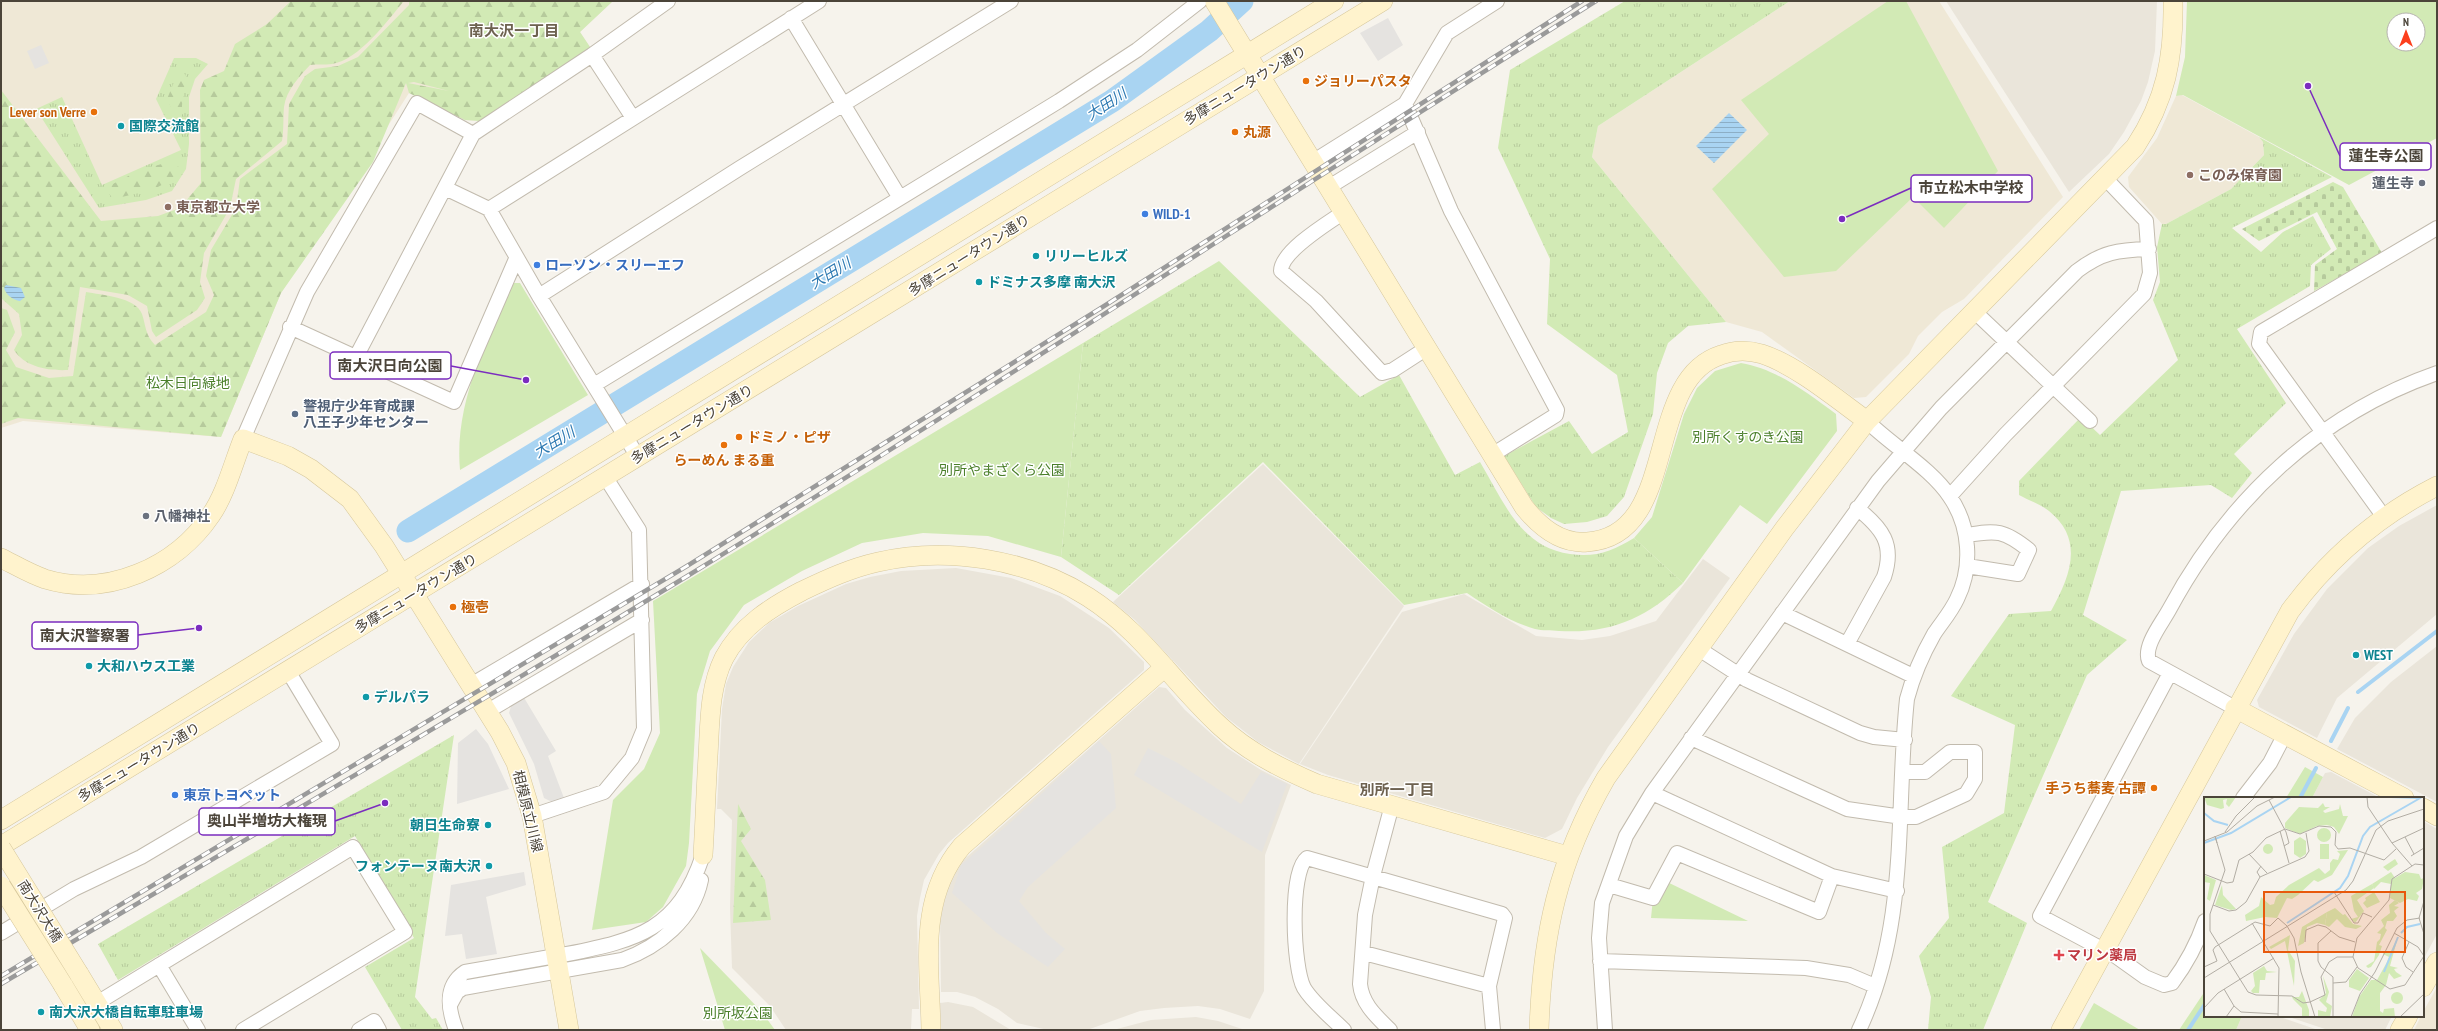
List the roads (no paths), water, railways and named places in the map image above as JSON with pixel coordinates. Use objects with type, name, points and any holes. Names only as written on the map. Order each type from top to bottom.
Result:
[{"type":"street","points":[[356,357],[473,134],[592,55],[668,1]]},
{"type":"street","points":[[489,209],[819,1]]},
{"type":"street","points":[[539,296],[843,104],[1011,1]]},
{"type":"street","points":[[596,390],[900,198],[1059,101],[1210,1],[1230,27],[1314,161],[1492,454],[1536,522],[1565,540],[1590,542],[1614,535],[1627,525],[1639,510],[1685,384],[1702,365],[1715,357],[1730,352],[1747,351],[1772,358],[1796,372],[1867,421],[1950,496],[1966,535],[1967,566],[1957,599],[1934,635],[1913,676],[1907,699],[1897,891],[1888,943],[1860,1030]]},
{"type":"street","name":"多摩ニュータウン通り","points":[[1,820],[1248,56],[1334,1]]},
{"type":"street","name":"多摩ニュータウン通り","points":[[1,847],[1383,1]]},
{"type":"street","points":[[1314,161],[1405,104],[1447,33],[1497,1]]},
{"type":"street","points":[[1539,1030],[1544,957],[1553,910],[1568,856],[1592,802],[1606,778],[1784,529],[1867,421],[2106,179],[2135,147],[2157,108],[2169,65],[2173,1]]},
{"type":"street","points":[[791,18],[900,198]]},
{"type":"street","points":[[592,55],[633,118]]},
{"type":"street","points":[[1,558],[46,579],[70,583],[116,580],[135,576],[156,566],[188,542],[212,514],[220,499],[243,439],[290,327],[307,292],[417,103],[473,134]]},
{"type":"street","points":[[1405,104],[1451,211],[1555,403],[1557,410],[1556,415],[1492,454]]},
{"type":"street","points":[[1329,187],[1418,132]]},
{"type":"street","points":[[1950,496],[2005,435],[2139,302],[2148,286],[2146,221],[2106,179]]},
{"type":"street","points":[[445,188],[489,209],[516,259],[638,457]]},
{"type":"street","points":[[1344,212],[1307,238],[1284,261],[1281,271],[1316,301],[1382,373],[1392,370],[1427,348]]},
{"type":"street","points":[[2384,517],[2324,431],[2259,344],[2261,332],[2437,228]]},
{"type":"street","points":[[1605,1030],[1600,960],[1599,917],[1608,885],[1626,836],[1652,794],[1857,508],[1941,408],[2077,271],[2091,260],[2120,250],[2148,249]]},
{"type":"street","points":[[290,327],[454,402],[516,259]]},
{"type":"street","points":[[1974,311],[2090,421]]},
{"type":"street","points":[[2402,797],[2149,662],[2148,650],[2178,593],[2202,555],[2224,523],[2254,490],[2324,431],[2362,407],[2414,381],[2437,373]]},
{"type":"street","name":"相模原立川線","points":[[243,439],[288,456],[332,484],[350,500],[365,517],[488,711],[516,763],[532,816],[570,1030]]},
{"type":"street","points":[[532,816],[604,792],[632,758],[644,729],[642,584],[639,530],[606,478]]},
{"type":"street","points":[[2061,1030],[2235,708],[2278,632],[2306,589],[2342,552],[2384,517],[2437,486]]},
{"type":"street","points":[[1847,644],[1884,577],[1887,566],[1888,552],[1885,539],[1875,524],[1857,508]]},
{"type":"street","points":[[1966,535],[2000,531],[2010,536],[2029,550],[2018,574],[1967,566]]},
{"type":"street","points":[[456,1030],[450,1006],[457,992],[463,988],[558,964],[630,958],[651,947],[669,934],[690,907],[700,886],[703,855],[710,713],[713,691],[724,659],[736,641],[763,614],[789,598],[838,575],[879,562],[929,556],[969,558],[1016,566],[1054,580],[1089,598],[1131,630],[1221,726],[1266,759],[1317,784],[1568,856]]},
{"type":"street","points":[[471,685],[642,584]]},
{"type":"street","points":[[1782,613],[1913,676]]},
{"type":"street","points":[[488,711],[642,620]]},
{"type":"street","points":[[1699,649],[1738,674],[1860,733],[1874,737],[1904,740]]},
{"type":"street","points":[[931,1030],[931,907],[942,875],[952,858],[989,822],[1165,667]]},
{"type":"street","points":[[1,934],[74,890],[142,857],[332,744],[288,671]]},
{"type":"street","points":[[2170,673],[2040,916],[2104,950],[2145,977],[2164,985],[2172,983],[2197,945],[2204,924]]},
{"type":"street","points":[[2244,797],[2270,763],[2285,734]]},
{"type":"street","points":[[1691,738],[1847,809],[1902,817],[1916,817],[1966,794],[1975,778],[1975,752],[1950,752],[1925,772],[1903,772]]},
{"type":"street","points":[[1652,794],[1832,876],[1897,891]]},
{"type":"street","points":[[1388,1029],[1367,1006],[1361,993],[1360,975],[1364,953],[1365,915],[1373,876],[1392,805]]},
{"type":"street","points":[[2424,809],[2437,816]]},
{"type":"street","name":"南大沢大橋","points":[[1,847],[113,1030]]},
{"type":"street","points":[[97,1002],[352,848],[404,932],[244,1030]]},
{"type":"street","points":[[1608,885],[1653,898],[1677,852],[1819,912],[1832,876]]},
{"type":"street","points":[[1344,1030],[1310,995],[1300,979],[1297,963],[1297,879],[1302,862],[1307,858],[1502,914],[1505,918],[1489,986],[1493,1030]]},
{"type":"street","points":[[1,865],[32,915]]},
{"type":"street","name":"南大沢大橋","points":[[1,886],[90,1030]]},
{"type":"street","points":[[1364,953],[1489,986]]},
{"type":"street","points":[[1600,960],[1806,968],[1849,975],[1875,986]]},
{"type":"street","points":[[2424,985],[2437,962]]},
{"type":"street","points":[[159,965],[198,1030]]},
{"type":"street","points":[[2400,1030],[2407,1017]]},
{"type":"street","points":[[359,1030],[374,1021],[379,1030]]},
{"type":"water","points":[[1729,113],[1747,130],[1714,163],[1696,146]]},
{"type":"water","points":[[6,285],[21,288],[25,297],[20,301],[12,298],[5,291],[4,288]]},
{"type":"waterway","name":"大田川","points":[[408,531],[1112,101],[1209,31],[1242,1]]},
{"type":"waterway","points":[[2358,692],[2437,631]]},
{"type":"waterway","points":[[2331,741],[2348,708]]},
{"type":"waterway","points":[[2301,797],[2316,768]]},
{"type":"waterway","points":[[2188,1030],[2204,1006]]},
{"type":"railway","points":[[1,976],[687,566],[1101,308],[1582,1]]},
{"type":"railway","points":[[1,984],[432,730],[689,575],[917,433],[1596,1]]},
{"type":"place","name":"ジョリーパスタ","points":[[1306,81]]},
{"type":"place","name":"蓮生寺公園","points":[[2308,86]]},
{"type":"place","name":"Lever son Verre","points":[[94,112]]},
{"type":"place","name":"国際交流館","points":[[121,126]]},
{"type":"place","name":"丸源","points":[[1235,132]]},
{"type":"place","name":"このみ保育園","points":[[2190,175]]},
{"type":"place","name":"蓮生寺","points":[[2422,183]]},
{"type":"place","name":"東京都立大学","points":[[168,207]]},
{"type":"place","name":"WILD-1","points":[[1145,214]]},
{"type":"place","name":"市立松木中学校","points":[[1842,219]]},
{"type":"place","name":"リリーヒルズ","points":[[1036,256]]},
{"type":"place","name":"ローソン・スリーエフ","points":[[537,265]]},
{"type":"place","name":"ドミナス多摩 南大沢","points":[[979,282]]},
{"type":"place","name":"南大沢日向公園","points":[[526,380]]},
{"type":"place","name":"警視庁少年育成課 八王子少年センター","points":[[295,414]]},
{"type":"place","name":"ドミノ・ピザ","points":[[739,437]]},
{"type":"place","name":"らーめん まる重","points":[[724,445]]},
{"type":"place","name":"八幡神社","points":[[146,516]]},
{"type":"place","name":"極壱","points":[[453,607]]},
{"type":"place","name":"南大沢警察署","points":[[199,628]]},
{"type":"place","name":"WEST","points":[[2356,655]]},
{"type":"place","name":"大和ハウス工業","points":[[89,666]]},
{"type":"place","name":"デルパラ","points":[[366,697]]},
{"type":"place","name":"手うち蕎麦 古譚","points":[[2154,788]]},
{"type":"place","name":"東京トヨペット","points":[[175,795]]},
{"type":"place","name":"奥山半増坊大権現","points":[[385,803]]},
{"type":"place","name":"朝日生命寮","points":[[488,825]]},
{"type":"place","name":"フォンテーヌ南大沢","points":[[489,866]]},
{"type":"place","name":"マリン薬局","points":[[2059,955]]},
{"type":"place","name":"南大沢大橋自転車駐車場","points":[[41,1012]]},
{"type":"district","name":"南大沢一丁目","points":[[514,30]]},
{"type":"district","name":"別所一丁目","points":[[1397,789]]},
{"type":"park label","name":"松木日向緑地","points":[[188,383]]},
{"type":"park label","name":"別所くすのき公園","points":[[1748,437]]},
{"type":"park label","name":"別所やまざくら公園","points":[[1002,470]]},
{"type":"park label","name":"別所坂公園","points":[[738,1013]]}]
